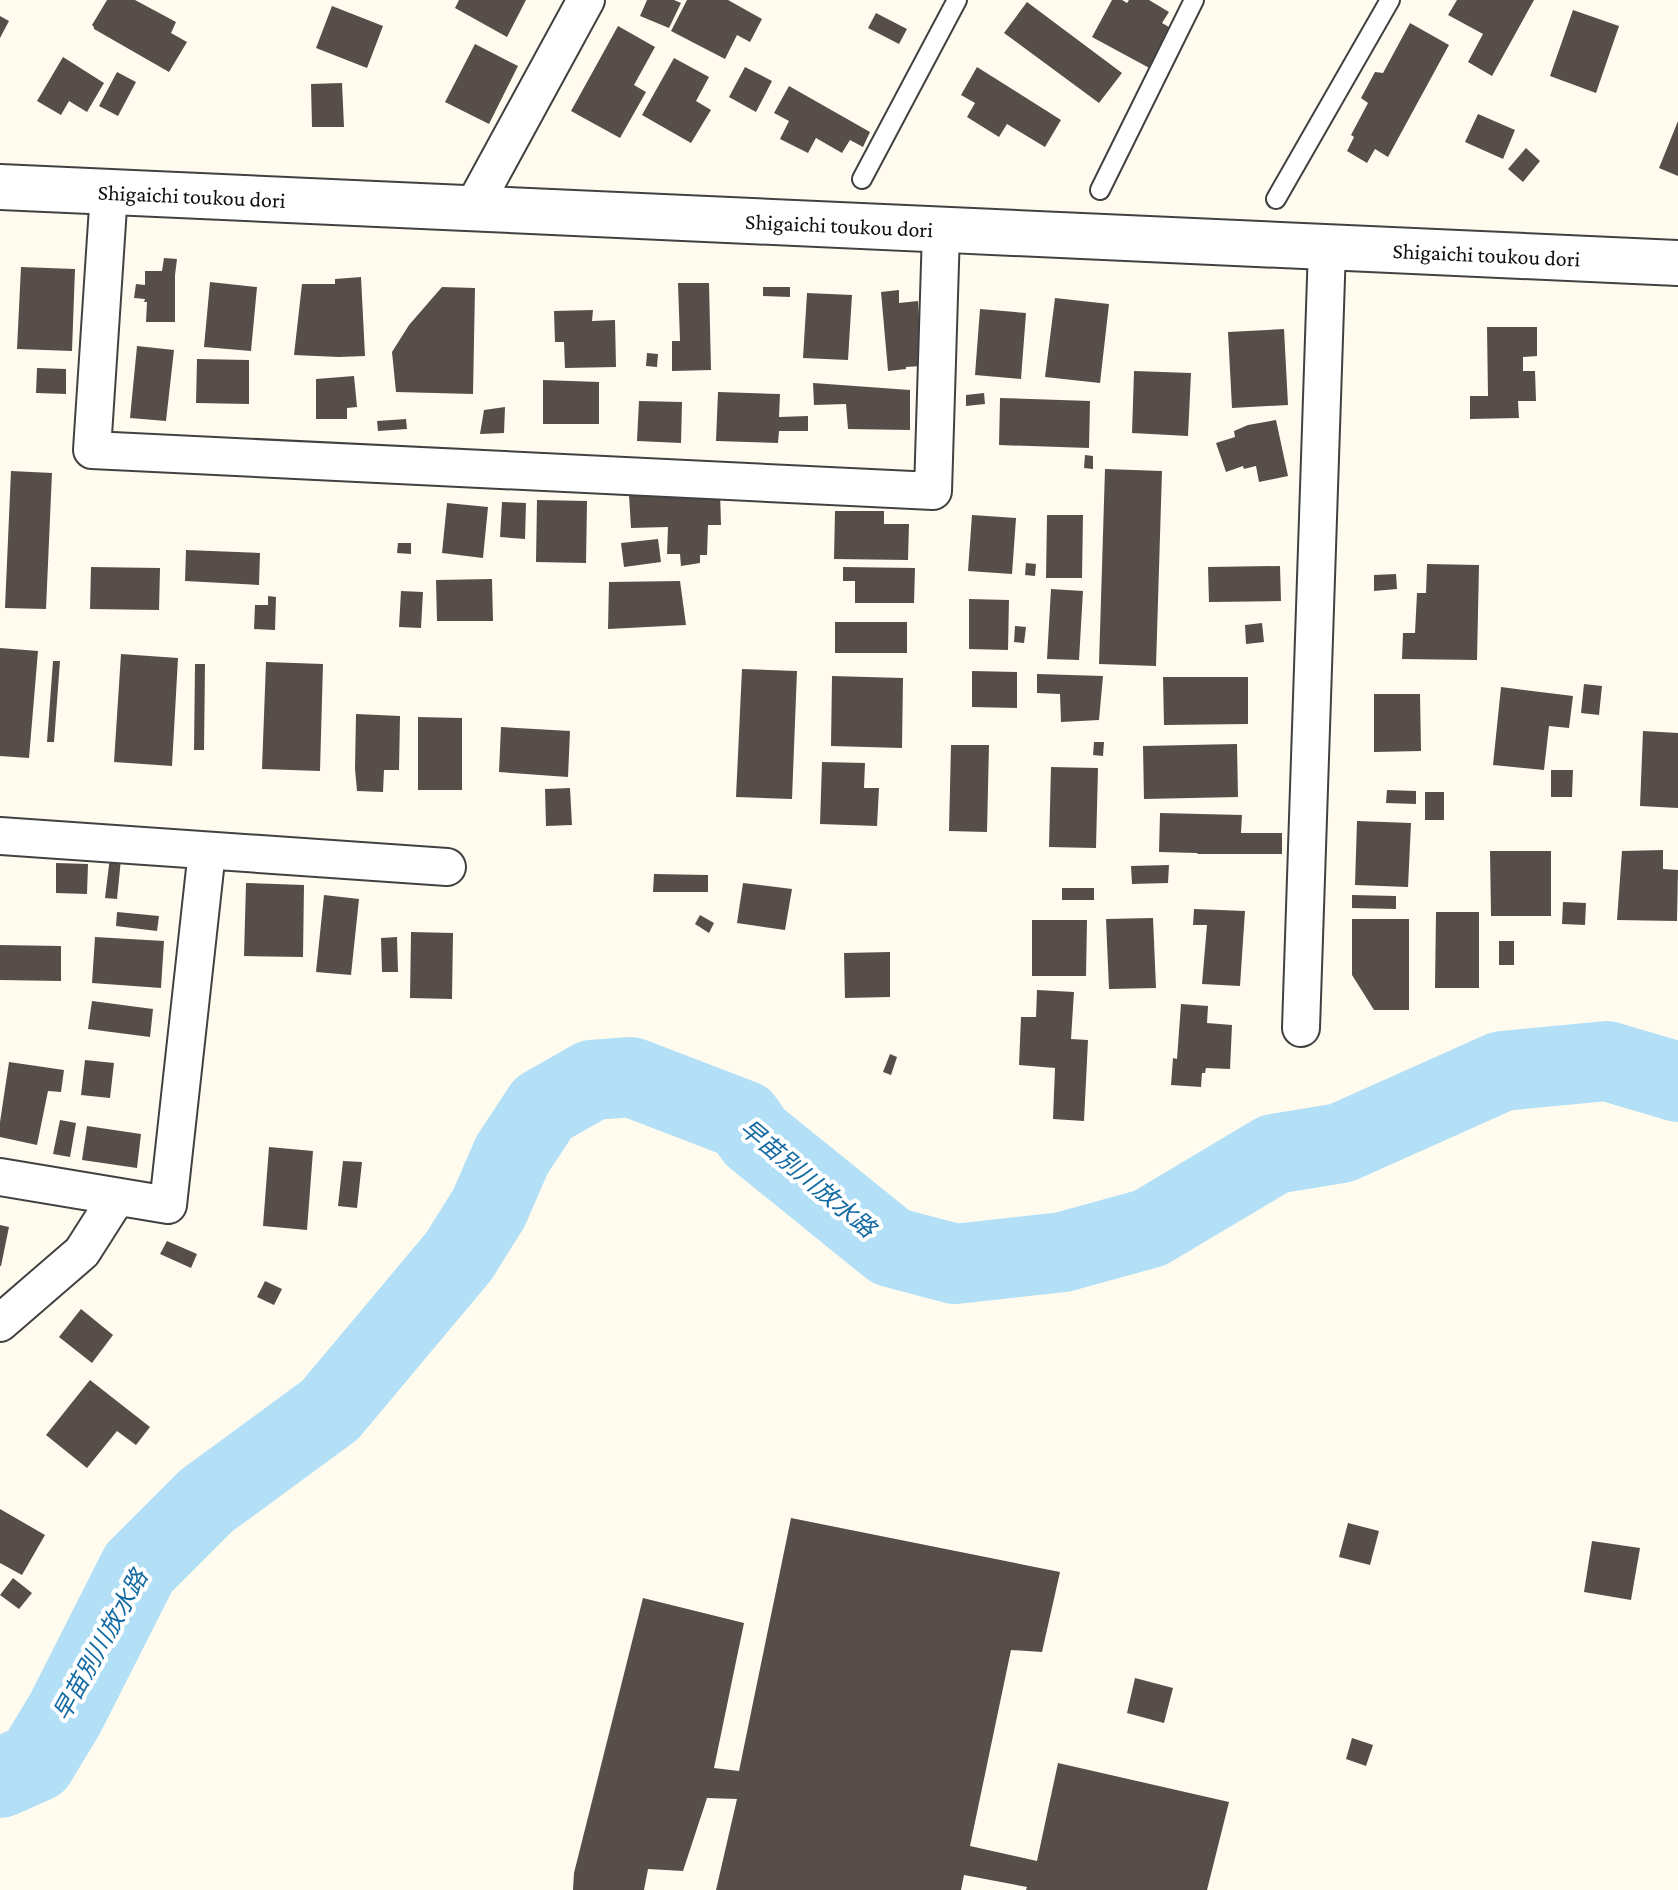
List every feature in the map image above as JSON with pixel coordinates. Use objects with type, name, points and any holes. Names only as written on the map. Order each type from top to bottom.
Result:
[{"type":"street","points":[[472,209],[586,0]]},
{"type":"street","name":"Shigaichi toukou dori","points":[[0,187],[1678,263]]},
{"type":"street","points":[[109,192],[92,450],[933,491],[941,231]]},
{"type":"street","points":[[1301,1028],[1327,248]]},
{"type":"street","points":[[0,836],[447,867]]},
{"type":"street","points":[[0,1177],[168,1205],[207,851]]},
{"type":"street","points":[[0,1323],[82,1252],[117,1197]]},
{"type":"lane","points":[[862,179],[957,0]]},
{"type":"lane","points":[[1100,190],[1194,0]]},
{"type":"lane","points":[[1276,199],[1390,0]]},
{"type":"building","points":[[107,0],[135,0],[176,22],[171,33],[187,42],[169,72],[94,29],[92,25]]},
{"type":"building","points":[[459,0],[526,0],[507,37],[455,8]]},
{"type":"building","points":[[647,0],[681,3],[669,28],[640,16]]},
{"type":"building","points":[[687,0],[728,0],[762,19],[750,42],[737,35],[725,59],[671,31]]},
{"type":"building","points":[[1112,0],[1127,3],[1129,0],[1149,0],[1169,12],[1162,23],[1176,31],[1153,70],[1092,37]]},
{"type":"building","points":[[1457,0],[1534,0],[1492,76],[1468,62],[1483,34],[1448,15]]},
{"type":"building","points":[[1027,2],[1122,73],[1099,103],[1004,33]]},
{"type":"building","points":[[332,6],[383,26],[367,68],[316,48]]},
{"type":"building","points":[[1573,10],[1619,26],[1596,93],[1550,76]]},
{"type":"building","points":[[876,13],[907,29],[899,44],[868,28]]},
{"type":"building","points":[[0,16],[9,21],[0,38]]},
{"type":"building","points":[[1410,23],[1449,45],[1388,157],[1375,149],[1367,163],[1347,151],[1354,137],[1351,135],[1368,103],[1361,98],[1375,72],[1383,73]]},
{"type":"building","points":[[618,26],[655,47],[634,85],[646,92],[620,138],[571,111]]},
{"type":"building","points":[[475,44],[518,66],[489,124],[445,102]]},
{"type":"building","points":[[63,57],[104,83],[87,112],[69,101],[61,115],[37,101]]},
{"type":"building","points":[[674,58],[709,77],[696,101],[711,110],[691,143],[642,115]]},
{"type":"building","points":[[745,67],[772,81],[756,112],[729,97]]},
{"type":"building","points":[[977,67],[1061,120],[1045,147],[1007,124],[999,137],[967,117],[975,103],[961,95]]},
{"type":"building","points":[[117,72],[136,82],[118,116],[99,106]]},
{"type":"building","points":[[342,83],[344,127],[312,127],[311,84]]},
{"type":"building","points":[[789,86],[870,132],[863,147],[850,140],[842,153],[816,138],[808,153],[780,139],[789,121],[774,113]]},
{"type":"building","points":[[1478,114],[1515,130],[1503,159],[1465,142]]},
{"type":"building","points":[[1678,121],[1678,176],[1659,168]]},
{"type":"building","points":[[1526,148],[1540,161],[1523,182],[1508,169]]},
{"type":"building","points":[[164,258],[177,259],[175,322],[146,322],[147,302],[134,298],[136,284],[145,285],[145,271],[162,271]]},
{"type":"building","points":[[21,267],[75,269],[72,351],[17,349]]},
{"type":"building","points":[[361,277],[365,356],[294,355],[302,284],[335,284],[335,279]]},
{"type":"building","points":[[210,282],[257,287],[251,351],[204,347]]},
{"type":"building","points":[[678,283],[709,283],[711,370],[672,371],[672,341],[680,341]]},
{"type":"building","points":[[442,287],[475,288],[473,394],[396,392],[392,352],[409,325]]},
{"type":"building","points":[[763,287],[790,287],[790,297],[763,296]]},
{"type":"building","points":[[899,290],[899,303],[918,301],[922,366],[888,371],[881,292]]},
{"type":"building","points":[[807,293],[852,295],[848,360],[803,358]]},
{"type":"building","points":[[1055,298],[1109,304],[1100,383],[1045,377]]},
{"type":"building","points":[[980,309],[1026,313],[1021,379],[975,375]]},
{"type":"building","points":[[593,310],[592,321],[615,320],[616,367],[565,368],[564,342],[555,342],[554,311]]},
{"type":"building","points":[[1487,327],[1537,327],[1537,356],[1523,357],[1523,371],[1535,371],[1536,401],[1518,401],[1519,418],[1470,419],[1470,396],[1488,396]]},
{"type":"building","points":[[1284,329],[1288,405],[1232,408],[1228,332]]},
{"type":"building","points":[[137,346],[174,350],[166,421],[130,418]]},
{"type":"building","points":[[647,353],[658,354],[657,367],[646,366]]},
{"type":"building","points":[[197,359],[249,360],[249,404],[196,403]]},
{"type":"building","points":[[37,368],[66,369],[66,394],[36,393]]},
{"type":"building","points":[[1134,371],[1191,373],[1188,436],[1132,433]]},
{"type":"building","points":[[354,376],[357,407],[347,408],[347,419],[316,419],[316,379]]},
{"type":"building","points":[[543,380],[599,382],[599,424],[543,424]]},
{"type":"building","points":[[813,383],[910,390],[910,430],[848,429],[846,404],[814,405]]},
{"type":"building","points":[[718,392],[780,394],[779,417],[808,416],[808,431],[779,431],[778,443],[716,441]]},
{"type":"building","points":[[984,393],[985,404],[966,406],[966,395]]},
{"type":"building","points":[[1000,398],[1090,401],[1089,448],[999,445]]},
{"type":"building","points":[[639,401],[682,402],[681,443],[637,441]]},
{"type":"building","points":[[505,407],[504,433],[480,434],[484,410]]},
{"type":"building","points":[[406,419],[407,429],[378,431],[377,421]]},
{"type":"building","points":[[1276,420],[1288,476],[1259,482],[1256,466],[1244,469],[1243,466],[1226,472],[1216,443],[1235,437],[1234,431],[1248,425]]},
{"type":"building","points":[[1085,455],[1093,456],[1093,469],[1084,468]]},
{"type":"building","points":[[1105,469],[1162,471],[1156,666],[1099,664]]},
{"type":"building","points":[[11,471],[52,473],[46,609],[5,608]]},
{"type":"building","points":[[720,491],[721,525],[708,525],[707,555],[700,555],[700,563],[681,566],[680,554],[667,554],[668,527],[631,528],[629,495]]},
{"type":"building","points":[[537,500],[587,501],[586,563],[536,562]]},
{"type":"building","points":[[502,502],[526,503],[525,539],[500,537]]},
{"type":"building","points":[[447,503],[488,507],[483,558],[442,553]]},
{"type":"building","points":[[835,511],[884,511],[884,524],[909,524],[908,560],[834,559]]},
{"type":"building","points":[[972,515],[1016,518],[1012,574],[968,571]]},
{"type":"building","points":[[1047,515],[1083,515],[1082,578],[1046,578]]},
{"type":"building","points":[[658,539],[661,562],[624,567],[621,543]]},
{"type":"building","points":[[398,543],[411,543],[411,554],[397,553]]},
{"type":"building","points":[[186,550],[260,553],[259,585],[185,581]]},
{"type":"building","points":[[1026,563],[1036,564],[1035,576],[1025,575]]},
{"type":"building","points":[[1427,564],[1479,565],[1477,660],[1402,659],[1403,633],[1415,633],[1417,593],[1426,593]]},
{"type":"building","points":[[1280,566],[1281,601],[1209,602],[1208,567]]},
{"type":"building","points":[[91,567],[160,568],[159,610],[90,609]]},
{"type":"building","points":[[843,567],[915,568],[914,603],[855,603],[855,581],[843,581]]},
{"type":"building","points":[[1396,574],[1397,589],[1374,591],[1374,575]]},
{"type":"building","points":[[492,579],[493,621],[437,621],[436,580]]},
{"type":"building","points":[[680,581],[686,625],[608,629],[609,582]]},
{"type":"building","points":[[1051,589],[1083,591],[1079,660],[1047,659]]},
{"type":"building","points":[[401,591],[423,592],[421,628],[399,627]]},
{"type":"building","points":[[268,596],[276,597],[275,630],[254,629],[255,605],[268,605]]},
{"type":"building","points":[[969,599],[1009,600],[1008,650],[969,649]]},
{"type":"building","points":[[835,622],[907,622],[907,653],[835,653]]},
{"type":"building","points":[[1262,623],[1264,642],[1246,644],[1245,625]]},
{"type":"building","points":[[1015,626],[1026,627],[1024,643],[1014,642]]},
{"type":"building","points":[[0,648],[38,651],[29,758],[0,756]]},
{"type":"building","points":[[121,654],[178,658],[172,766],[114,762]]},
{"type":"building","points":[[53,661],[60,661],[54,742],[47,742]]},
{"type":"building","points":[[266,662],[323,664],[320,771],[262,769]]},
{"type":"building","points":[[195,664],[205,664],[204,750],[194,750]]},
{"type":"building","points":[[742,669],[797,671],[792,799],[736,797]]},
{"type":"building","points":[[972,671],[1017,672],[1017,708],[972,707]]},
{"type":"building","points":[[1037,674],[1103,676],[1099,720],[1061,722],[1060,694],[1037,693]]},
{"type":"building","points":[[832,676],[903,678],[902,748],[831,746]]},
{"type":"building","points":[[1163,677],[1248,677],[1248,724],[1164,725]]},
{"type":"building","points":[[1584,684],[1602,686],[1599,715],[1581,713]]},
{"type":"building","points":[[1501,687],[1573,696],[1569,728],[1549,726],[1544,770],[1493,765]]},
{"type":"building","points":[[1374,694],[1420,694],[1421,751],[1374,752]]},
{"type":"building","points":[[356,714],[400,716],[399,770],[384,770],[383,792],[357,791]]},
{"type":"building","points":[[418,717],[462,718],[462,790],[418,790]]},
{"type":"building","points":[[501,727],[570,731],[568,777],[499,772]]},
{"type":"building","points":[[1643,731],[1678,733],[1678,808],[1640,806]]},
{"type":"building","points":[[1094,742],[1104,742],[1103,756],[1093,755]]},
{"type":"building","points":[[1237,744],[1238,797],[1144,799],[1143,746]]},
{"type":"building","points":[[951,745],[989,745],[987,832],[949,831]]},
{"type":"building","points":[[822,762],[865,763],[864,788],[879,788],[877,826],[820,824]]},
{"type":"building","points":[[1051,767],[1098,768],[1096,848],[1049,847]]},
{"type":"building","points":[[1551,770],[1573,770],[1572,797],[1551,797]]},
{"type":"building","points":[[570,788],[572,825],[546,826],[545,789]]},
{"type":"building","points":[[1387,790],[1416,791],[1416,804],[1386,803]]},
{"type":"building","points":[[1425,792],[1444,792],[1444,820],[1425,820]]},
{"type":"building","points":[[1160,813],[1242,815],[1241,833],[1282,833],[1282,854],[1159,852]]},
{"type":"building","points":[[1357,821],[1411,823],[1408,887],[1355,885]]},
{"type":"building","points":[[1663,850],[1663,869],[1678,870],[1677,921],[1617,920],[1622,851]]},
{"type":"building","points":[[1490,851],[1551,851],[1551,916],[1491,916]]},
{"type":"building","points":[[110,857],[121,859],[117,899],[105,898]]},
{"type":"building","points":[[56,863],[88,864],[87,894],[56,893]]},
{"type":"building","points":[[1169,865],[1168,883],[1132,884],[1131,866]]},
{"type":"building","points":[[654,874],[708,875],[708,892],[653,892]]},
{"type":"building","points":[[246,883],[304,885],[303,957],[244,956]]},
{"type":"building","points":[[743,883],[792,889],[785,930],[737,923]]},
{"type":"building","points":[[1062,888],[1094,888],[1094,900],[1062,900]]},
{"type":"building","points":[[324,895],[359,899],[351,975],[316,972]]},
{"type":"building","points":[[1352,895],[1396,896],[1396,909],[1352,908]]},
{"type":"building","points":[[1563,902],[1586,903],[1585,925],[1562,924]]},
{"type":"building","points":[[1194,909],[1245,911],[1240,986],[1202,984],[1207,925],[1193,925]]},
{"type":"building","points":[[117,912],[159,916],[157,931],[116,926]]},
{"type":"building","points":[[1436,912],[1479,912],[1479,988],[1435,988]]},
{"type":"building","points":[[700,915],[714,923],[709,933],[695,924]]},
{"type":"building","points":[[1153,918],[1156,988],[1109,989],[1106,919]]},
{"type":"building","points":[[1352,919],[1409,919],[1409,1010],[1374,1010],[1352,975]]},
{"type":"building","points":[[1032,920],[1087,920],[1086,976],[1032,976]]},
{"type":"building","points":[[411,932],[453,933],[452,999],[410,998]]},
{"type":"building","points":[[95,937],[164,941],[161,988],[92,983]]},
{"type":"building","points":[[397,937],[398,972],[382,972],[381,938]]},
{"type":"building","points":[[1499,941],[1514,941],[1514,965],[1499,965]]},
{"type":"building","points":[[0,945],[61,946],[61,981],[0,980]]},
{"type":"building","points":[[890,952],[890,997],[845,998],[844,953]]},
{"type":"building","points":[[1037,990],[1074,992],[1071,1039],[1088,1040],[1084,1121],[1053,1119],[1055,1068],[1019,1065],[1021,1017],[1036,1017]]},
{"type":"building","points":[[92,1001],[153,1009],[150,1037],[88,1029]]},
{"type":"building","points":[[1181,1004],[1208,1006],[1207,1023],[1232,1025],[1230,1069],[1206,1068],[1202,1073],[1201,1087],[1171,1085],[1173,1058],[1177,1059]]},
{"type":"building","points":[[890,1054],[897,1057],[891,1075],[883,1072]]},
{"type":"building","points":[[85,1060],[114,1063],[110,1098],[81,1095]]},
{"type":"building","points":[[9,1062],[64,1070],[61,1092],[48,1091],[37,1145],[0,1137]]},
{"type":"building","points":[[60,1120],[76,1123],[70,1157],[53,1154]]},
{"type":"building","points":[[87,1126],[141,1134],[137,1168],[82,1160]]},
{"type":"building","points":[[269,1147],[313,1151],[307,1230],[263,1226]]},
{"type":"building","points":[[343,1161],[362,1162],[357,1208],[338,1206]]},
{"type":"building","points":[[0,1225],[9,1227],[1,1266],[0,1266]]},
{"type":"building","points":[[167,1241],[197,1254],[191,1268],[160,1254]]},
{"type":"building","points":[[265,1281],[282,1289],[274,1305],[257,1297]]},
{"type":"building","points":[[81,1309],[113,1335],[92,1363],[59,1337]]},
{"type":"building","points":[[90,1380],[150,1427],[136,1445],[117,1431],[87,1468],[46,1435]]},
{"type":"building","points":[[0,1509],[45,1535],[22,1575],[0,1563]]},
{"type":"building","points":[[791,1518],[1060,1572],[1042,1652],[1011,1650],[970,1846],[1037,1861],[1058,1763],[1229,1802],[1207,1890],[1026,1890],[1027,1887],[964,1875],[961,1890],[716,1890],[737,1799],[707,1798],[683,1871],[648,1869],[644,1890],[573,1890],[574,1873],[643,1598],[744,1623],[714,1768],[739,1771]]},
{"type":"building","points":[[1348,1523],[1379,1531],[1370,1565],[1339,1557]]},
{"type":"building","points":[[1592,1541],[1640,1548],[1631,1600],[1584,1592]]},
{"type":"building","points":[[13,1578],[32,1593],[19,1609],[0,1595]]},
{"type":"building","points":[[1135,1678],[1173,1688],[1164,1723],[1127,1713]]},
{"type":"building","points":[[1352,1738],[1373,1745],[1366,1766],[1346,1759]]},
{"type":"waterway","name":"早苗別川放水路","points":[[0,1778],[36,1762],[65,1714],[139,1568],[206,1501],[330,1410],[459,1256],[489,1208],[512,1155],[543,1108],[592,1080],[631,1077],[743,1120],[755,1137],[891,1247],[955,1264],[1063,1252],[1150,1228],[1274,1154],[1341,1143],[1502,1071],[1607,1061],[1678,1082]]}]
